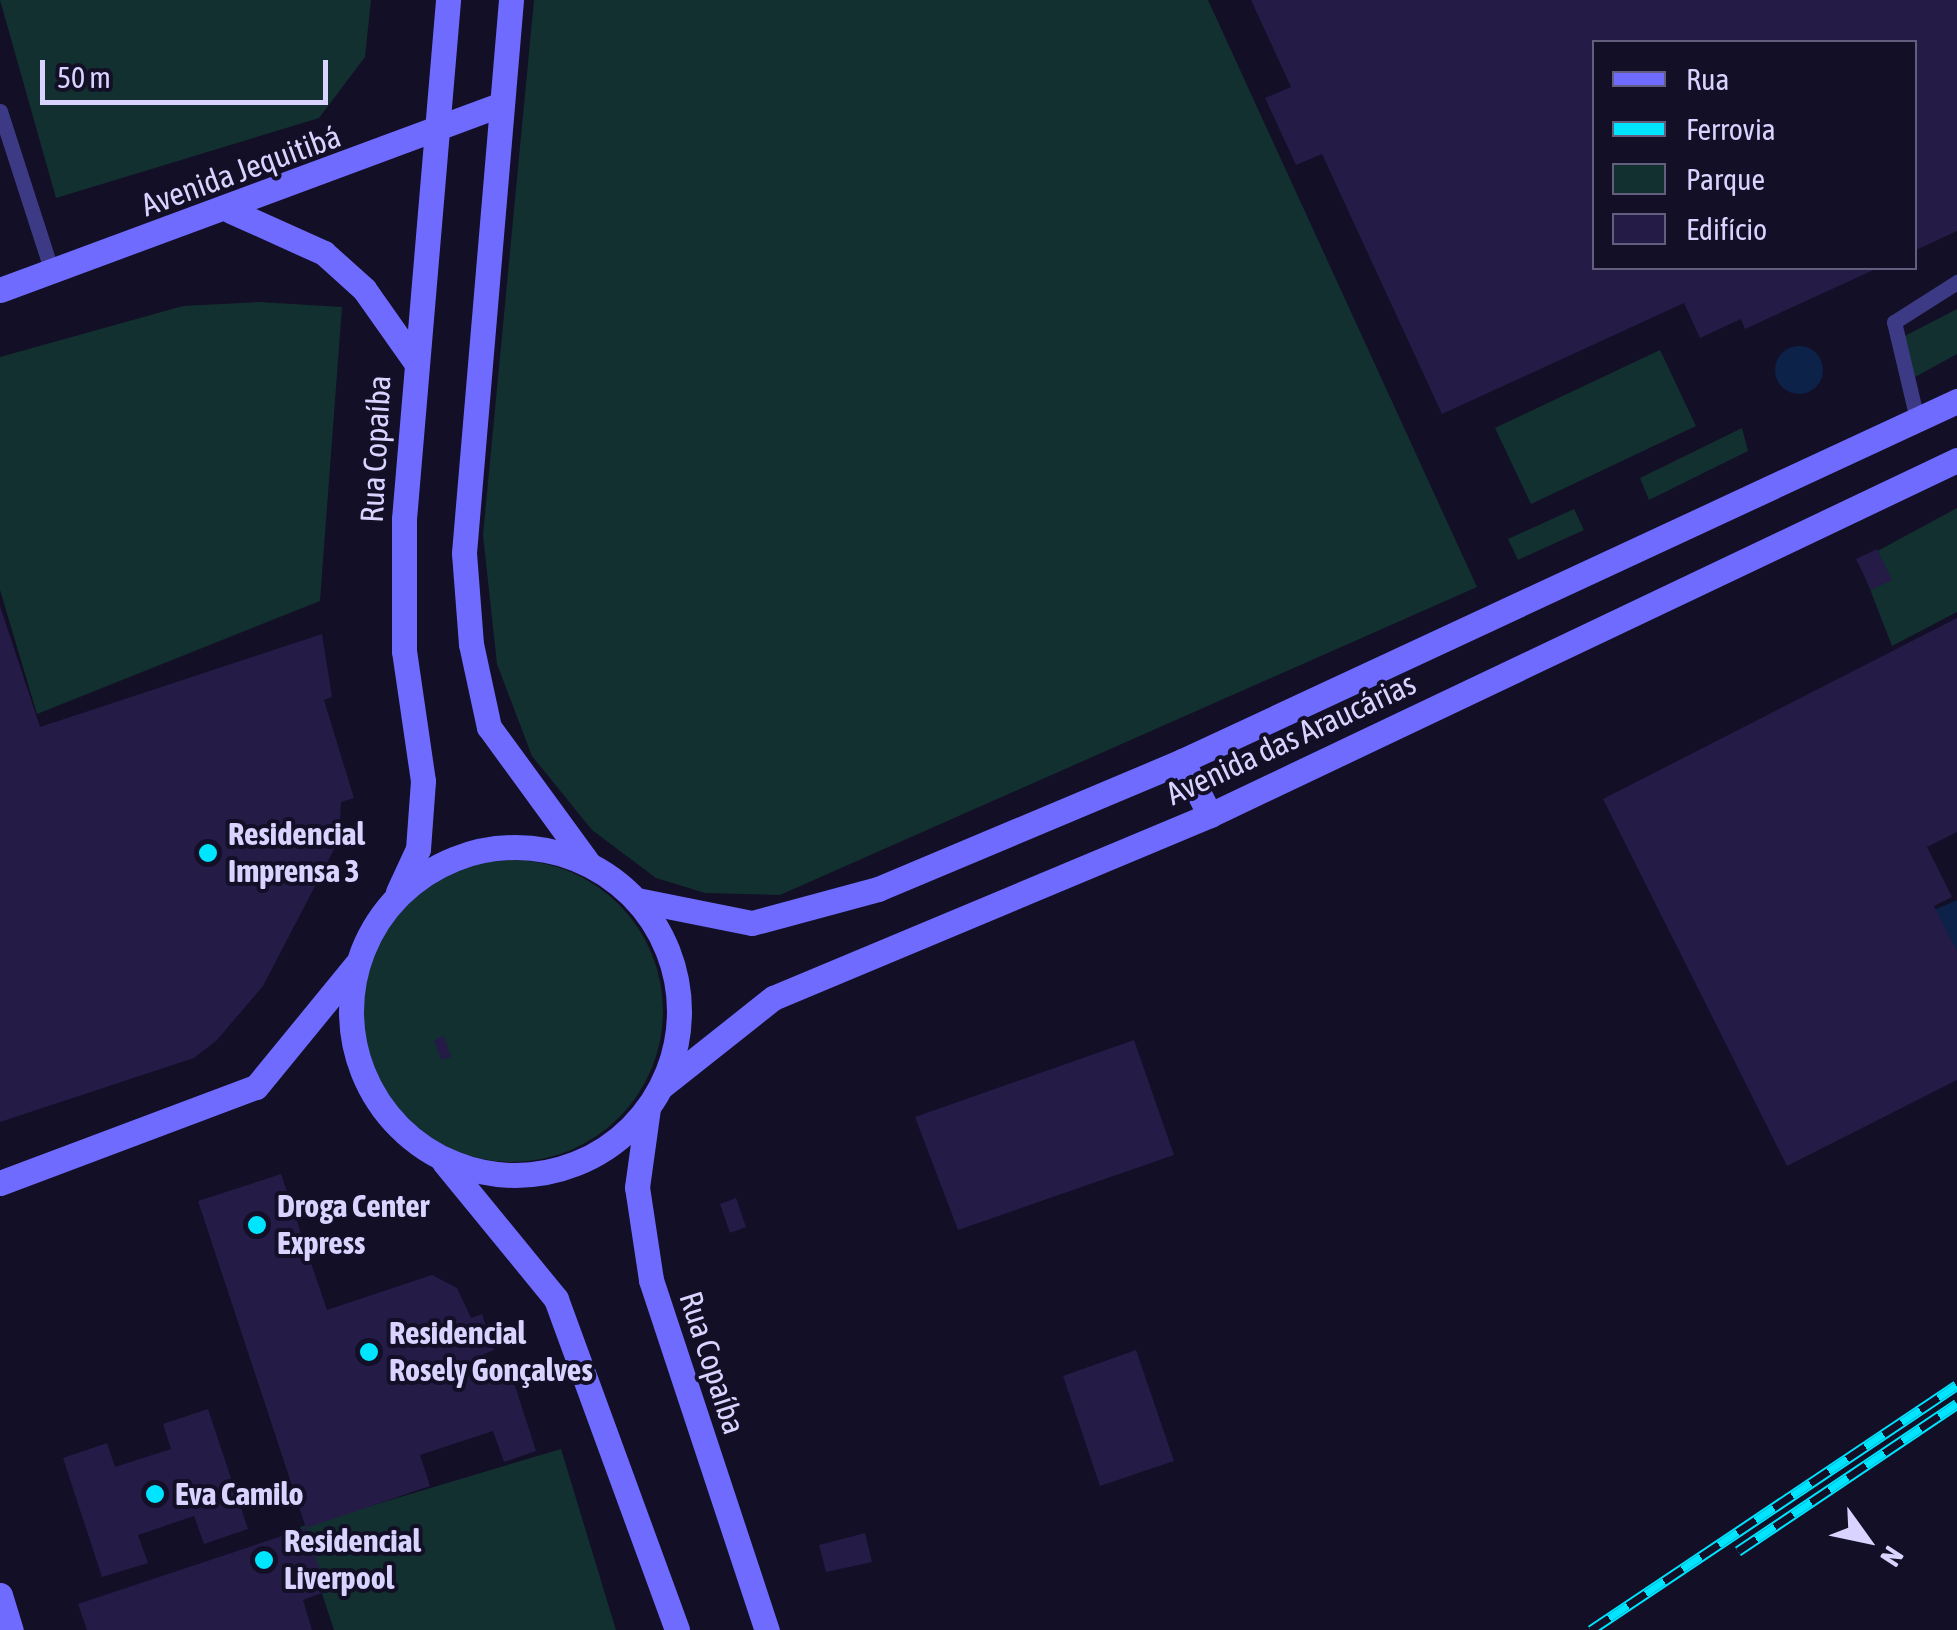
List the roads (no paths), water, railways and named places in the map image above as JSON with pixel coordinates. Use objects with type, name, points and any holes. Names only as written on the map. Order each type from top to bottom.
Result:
[{"type":"main road","name":"Rua Copaíba","points":[[396,896],[418,849],[423,780],[404,651],[414,360],[448,0]]},
{"type":"main road","points":[[444,1162],[498,1176],[555,1172],[608,1148],[648,1108],[662,1086],[678,1038],[678,988],[664,941],[637,900],[590,864],[489,727],[471,644],[464,553],[511,0]]},
{"type":"main road","name":"Avenida Jequitibá","points":[[0,290],[232,212],[502,104]]},
{"type":"main road","points":[[232,212],[324,254],[364,289],[414,360]]},
{"type":"main road","name":"Avenida das Araucárias","points":[[637,900],[752,923],[804,914],[1182,761],[1957,401]]},
{"type":"main road","name":"Avenida das Araucárias","points":[[662,1086],[773,998],[1210,815],[1957,460]]},
{"type":"main road","points":[[1182,761],[1210,815]]},
{"type":"main road","points":[[0,1183],[256,1087],[356,965],[396,896],[429,871],[495,848],[550,850],[590,864]]},
{"type":"main road","points":[[356,965],[350,1023],[364,1080],[396,1128],[444,1162],[563,1313],[677,1630]]},
{"type":"main road","name":"Rua Copaíba","points":[[648,1108],[638,1187],[650,1280],[768,1630]]},
{"type":"main road","points":[[0,1595],[11,1630]]},
{"type":"lane","points":[[0,111],[52,272]]},
{"type":"lane","points":[[0,174],[19,168]]},
{"type":"lane","points":[[1917,419],[1894,322],[1957,282]]},
{"type":"water","points":[[1799,346],[1816,353],[1823,370],[1816,387],[1799,394],[1782,387],[1775,370],[1782,353]]},
{"type":"water","points":[[1957,900],[1957,981],[1925,914]]},
{"type":"railway","points":[[1591,1630],[1957,1385]]},
{"type":"railway","points":[[1738,1551],[1957,1404]]},
{"type":"place","name":"Residencial Imprensa 3","points":[[208,853]]},
{"type":"place","name":"Droga Center Express","points":[[257,1225]]},
{"type":"place","name":"Residencial Rosely Gonçalves","points":[[369,1352]]},
{"type":"place","name":"Eva Camilo","points":[[155,1494]]},
{"type":"place","name":"Residencial Liverpool","points":[[264,1560]]}]
